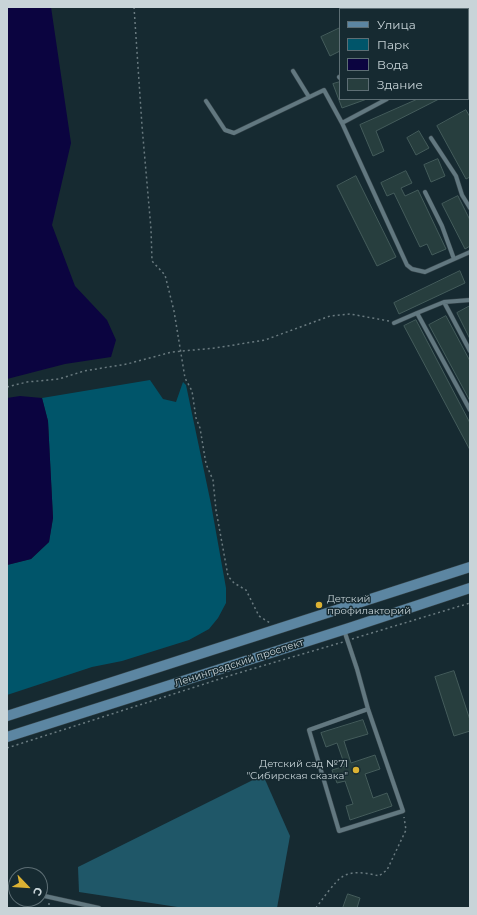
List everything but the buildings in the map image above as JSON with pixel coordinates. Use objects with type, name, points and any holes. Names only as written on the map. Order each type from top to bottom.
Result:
[{"type":"main road","name":"Ленинградский проспект","points":[[7,716],[470,567]]},
{"type":"main road","name":"Ленинградский проспект","points":[[7,737],[344,630],[470,588]]},
{"type":"lane","points":[[293,71],[309,97]]},
{"type":"lane","points":[[206,101],[226,130],[234,133],[324,90],[342,123],[407,265],[412,269],[425,272],[470,252]]},
{"type":"lane","points":[[342,123],[385,100]]},
{"type":"lane","points":[[431,138],[456,176],[462,195],[470,208]]},
{"type":"lane","points":[[425,192],[442,226],[454,259]]},
{"type":"lane","points":[[394,323],[444,302],[470,300]]},
{"type":"lane","points":[[444,302],[470,351]]},
{"type":"lane","points":[[418,313],[470,410]]},
{"type":"lane","points":[[344,630],[368,709],[403,811],[339,830],[309,730],[368,709]]},
{"type":"lane","points":[[48,897],[99,908]]},
{"type":"path","points":[[134,7],[151,229],[152,261],[165,275],[174,311],[185,378],[192,391],[206,464],[213,480],[216,510],[228,576],[234,583],[246,590],[260,616],[273,625]]},
{"type":"path","points":[[7,387],[27,382],[60,379],[84,371],[127,364],[172,352],[215,348],[265,340],[330,316],[350,314],[394,323]]},
{"type":"path","points":[[7,748],[235,674],[470,603]]},
{"type":"path","points":[[316,908],[342,877],[355,873],[369,873],[379,876],[387,870],[406,830],[403,811]]},
{"type":"green space","points":[[150,380],[163,399],[176,402],[183,382],[186,385],[211,504],[226,588],[226,603],[218,618],[209,629],[189,640],[122,661],[92,667],[7,695],[7,565],[31,559],[49,542],[53,518],[48,421],[42,398]]},
{"type":"shaded area","points":[[263,775],[290,836],[277,908],[184,908],[79,892],[78,867]]},
{"type":"water","points":[[7,7],[51,7],[71,143],[52,225],[75,286],[107,320],[116,340],[111,357],[65,364],[7,379]]},
{"type":"water","points":[[20,396],[42,398],[48,421],[53,518],[49,542],[31,559],[7,565],[7,398]]},
{"type":"place","name":"Детский профилакторий","points":[[319,605]]},
{"type":"place","name":"Детский сад №71 \"Сибирская сказка\"","points":[[356,770]]}]
